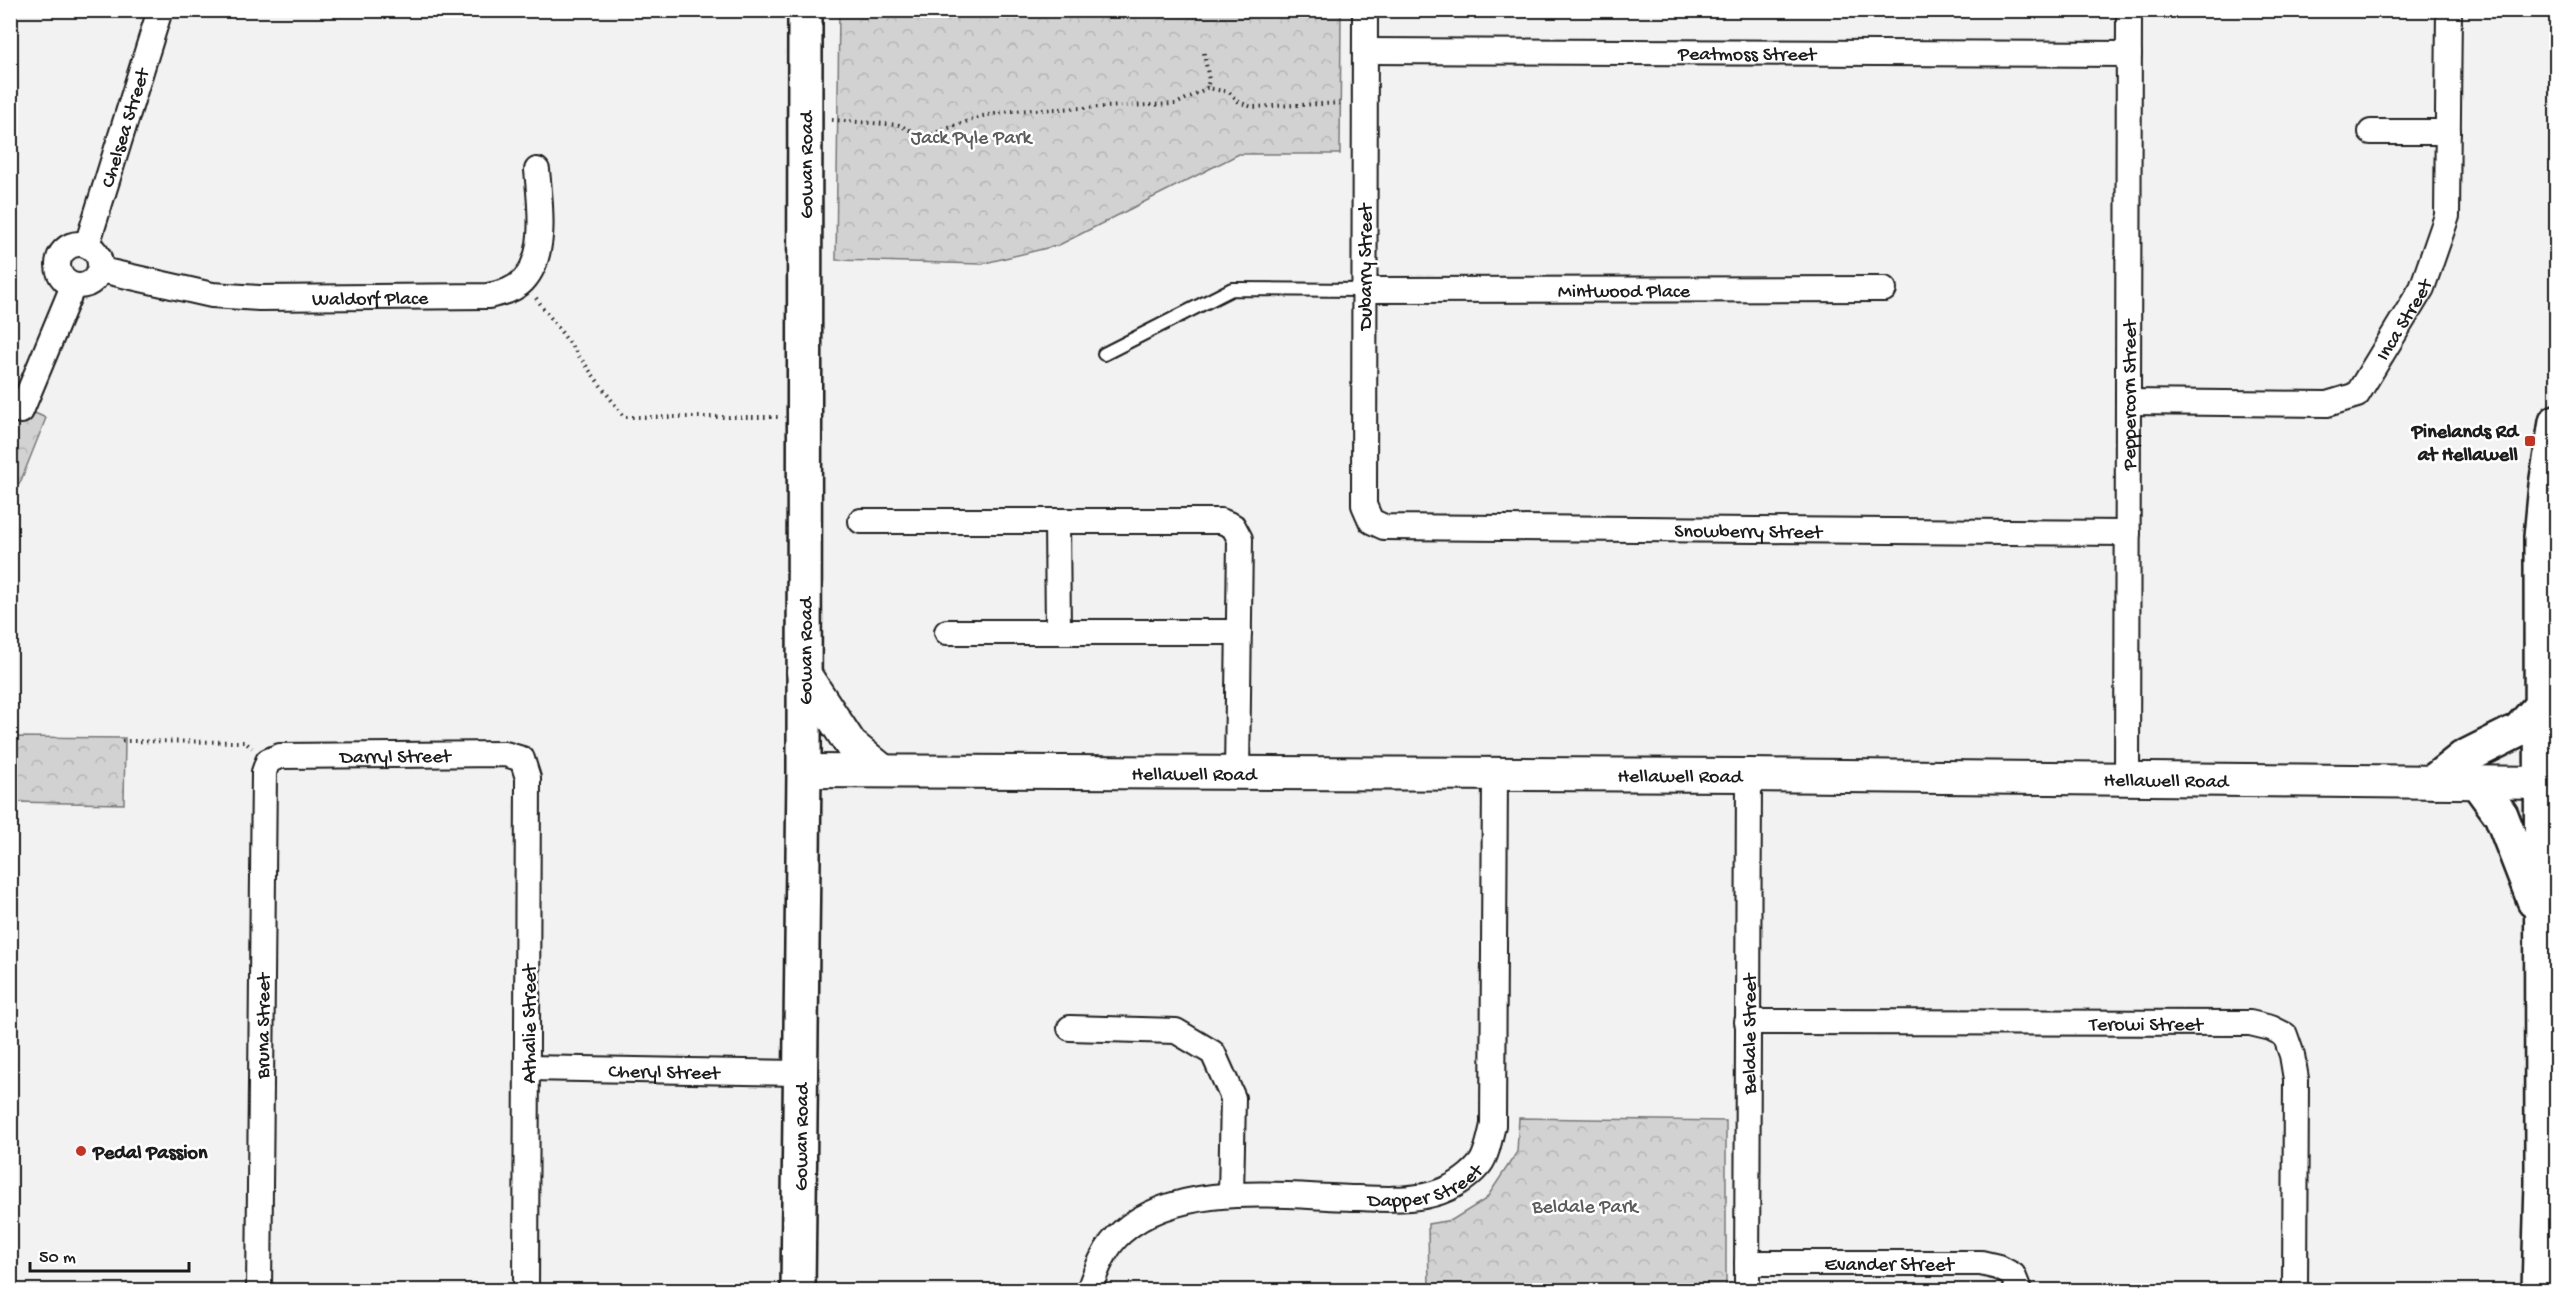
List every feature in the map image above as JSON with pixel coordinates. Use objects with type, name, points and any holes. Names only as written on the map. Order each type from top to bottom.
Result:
[{"type":"main road","name":"Gowan Road","points":[[798,1290],[804,771],[805,10]]},
{"type":"main road","points":[[2539,1290],[2542,1183],[2542,924],[2549,783],[2539,708],[2541,537],[2556,422]]},
{"type":"main road","points":[[2434,781],[2463,758],[2519,730],[2539,708]]},
{"type":"main road","points":[[2477,782],[2501,815],[2508,830],[2542,924]]},
{"type":"street","name":"Chelsea Street","points":[[87,245],[160,10]]},
{"type":"street","name":"Dubarry Street","points":[[1365,10],[1364,505],[1371,521]]},
{"type":"street","name":"Peppercorn Street","points":[[2127,779],[2129,10]]},
{"type":"street","name":"Inca Street","points":[[2129,402],[2327,404],[2357,395],[2422,288],[2447,216],[2449,10]]},
{"type":"street","name":"Peatmoss Street","points":[[1365,51],[2129,54]]},
{"type":"street","points":[[2371,132],[2448,132]]},
{"type":"street","points":[[523,280],[537,256],[540,203],[537,170]]},
{"type":"street","points":[[87,245],[99,255],[101,270],[90,284],[74,286],[60,276],[59,259],[70,246],[87,245]]},
{"type":"street","name":"Waldorf Place","points":[[101,270],[212,295],[259,298],[488,296],[508,291],[523,280]]},
{"type":"street","points":[[21,411],[74,286]]},
{"type":"street","name":"Mintwood Place","points":[[1364,290],[1884,289]]},
{"type":"street","points":[[861,521],[1221,521],[1233,526],[1240,539],[1237,774]]},
{"type":"street","points":[[1057,521],[1058,632]]},
{"type":"street","name":"Snowberry Street","points":[[1371,521],[1384,527],[2128,533]]},
{"type":"street","points":[[947,632],[1239,632]]},
{"type":"street","points":[[803,672],[851,745],[883,771]]},
{"type":"street","name":"Darryl Street","points":[[268,761],[280,756],[506,754],[522,759]]},
{"type":"street","name":"Athalie Street","points":[[522,759],[528,778],[526,1290]]},
{"type":"street","name":"Bruna Street","points":[[259,1290],[264,772],[268,761]]},
{"type":"street","name":"Hellawell Road","points":[[804,771],[1749,775],[2549,783]]},
{"type":"street","name":"Dapper Street","points":[[1089,1290],[1097,1268],[1120,1233],[1149,1213],[1191,1200],[1232,1195],[1413,1200],[1450,1190],[1481,1163],[1493,1125],[1495,774]]},
{"type":"street","name":"Beldale Street","points":[[1747,1290],[1749,775]]},
{"type":"street","name":"Terowi Street","points":[[1747,1022],[2250,1023],[2271,1028],[2285,1035],[2292,1055],[2296,1078],[2295,1290]]},
{"type":"street","points":[[1070,1028],[1176,1031],[1213,1053],[1233,1098],[1232,1195]]},
{"type":"street","name":"Cheryl Street","points":[[528,1068],[799,1073]]},
{"type":"street","name":"Evander Street","points":[[1746,1263],[1981,1263],[1998,1267],[2013,1275],[2019,1290]]},
{"type":"lane","points":[[1104,354],[1232,289],[1364,290]]},
{"type":"path","points":[[1204,53],[1209,80],[1207,88]]},
{"type":"path","points":[[832,120],[898,125],[918,134],[929,135],[982,116],[1010,111],[1176,104],[1207,88],[1229,93],[1239,102],[1252,107],[1365,102]]},
{"type":"path","points":[[523,280],[624,417],[803,417]]},
{"type":"path","points":[[122,741],[245,742],[268,761]]},
{"type":"green space","name":"Jack Pyle Park","points":[[839,11],[1341,11],[1340,154],[1239,154],[1059,245],[981,264],[836,260]]},
{"type":"green space","points":[[10,402],[46,418],[20,483],[11,483]]},
{"type":"green space","points":[[11,737],[125,738],[124,804],[11,802]]},
{"type":"green space","name":"Beldale Park","points":[[1519,1118],[1726,1121],[1726,1290],[1429,1290],[1428,1224],[1452,1220],[1486,1199],[1517,1152]]},
{"type":"place","name":"Pinelands Rd at Hellawell","points":[[2530,441]]},
{"type":"place","name":"Pedal Passion","points":[[81,1151]]}]
